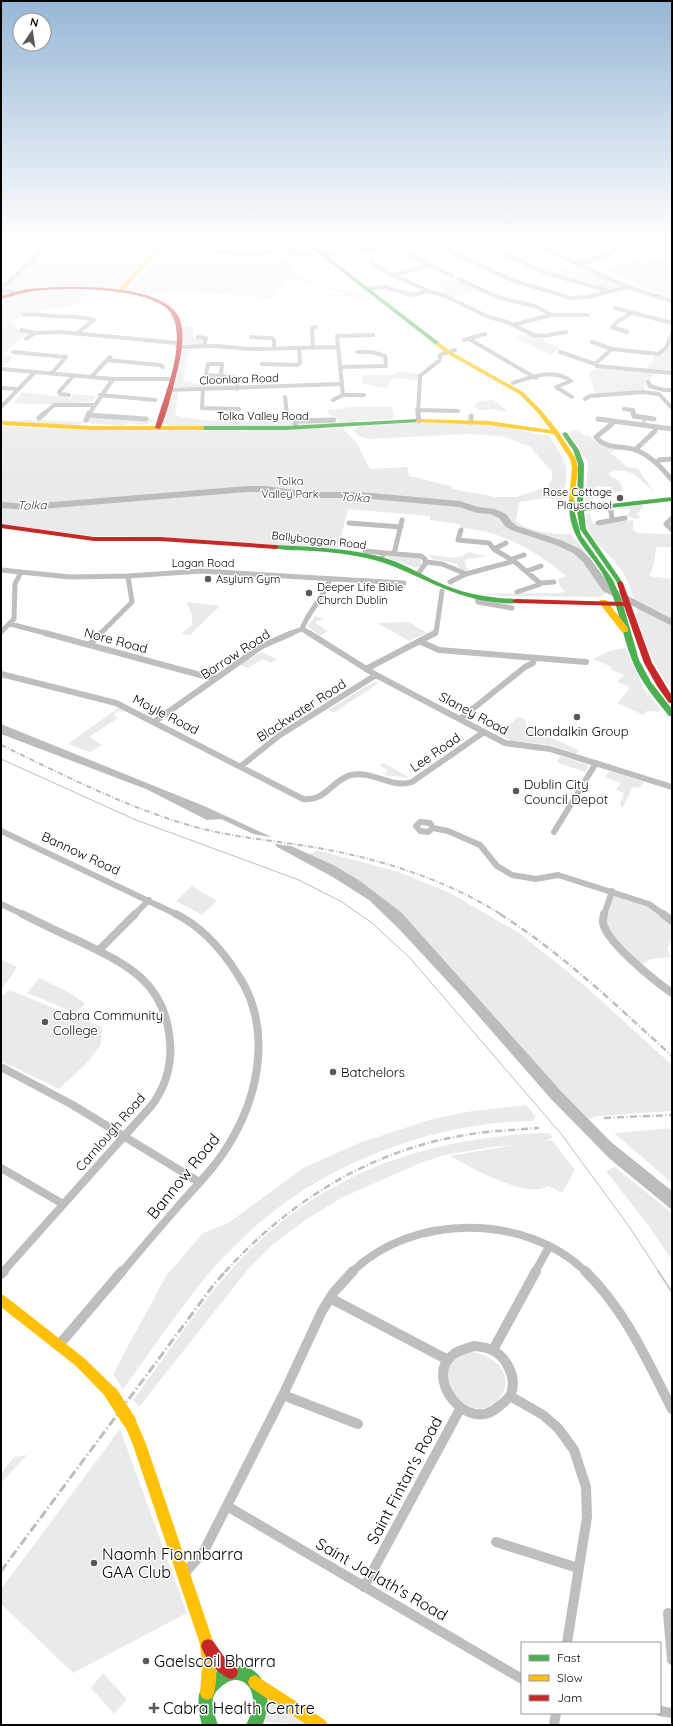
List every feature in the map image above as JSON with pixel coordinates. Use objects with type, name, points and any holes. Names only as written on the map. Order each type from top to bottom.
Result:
[{"type":"main road","points":[[158,428],[178,345],[176,321]]},
{"type":"main road","points":[[411,321],[452,351],[521,394],[576,449],[582,468],[581,520],[588,537],[615,572],[626,631],[636,662],[646,680],[672,714]]},
{"type":"main road","points":[[452,351],[513,383],[534,397],[559,431],[573,459],[575,468],[570,510],[572,522],[578,535],[606,572],[620,598],[649,667],[662,689],[672,701]]},
{"type":"main road","points":[[525,428],[543,426],[545,418]]},
{"type":"main road","name":"Tolka Valley Road","points":[[1,423],[86,427],[158,428],[471,419],[525,428],[559,431]]},
{"type":"main road","points":[[570,510],[672,499]]},
{"type":"main road","name":"Ballyboggan Road","points":[[1,526],[94,539],[160,539],[336,551],[383,556],[450,589],[478,597],[504,601],[603,602],[620,598]]},
{"type":"main road","points":[[603,602],[626,631]]},
{"type":"main road","points":[[1,1300],[80,1362],[111,1393],[129,1420],[139,1444],[207,1644],[209,1667],[205,1701],[206,1722]]},
{"type":"main road","points":[[207,1644],[220,1663],[231,1672]]},
{"type":"main road","points":[[207,1694],[216,1679],[231,1672],[244,1673],[255,1682],[320,1725]]},
{"type":"main road","points":[[254,1725],[261,1710],[262,1700],[260,1690],[255,1682]]},
{"type":"street","points":[[76,334],[94,321]]},
{"type":"street","points":[[499,321],[539,336],[566,332]]},
{"type":"street","points":[[512,325],[529,321]]},
{"type":"street","points":[[619,321],[612,327],[627,332]]},
{"type":"street","points":[[313,348],[312,328],[316,327]]},
{"type":"street","points":[[21,330],[35,333],[58,332],[178,345],[274,348],[337,347]]},
{"type":"street","points":[[26,339],[35,333]]},
{"type":"street","points":[[485,334],[466,339],[536,378]]},
{"type":"street","points":[[592,342],[612,349],[658,354],[666,348],[672,334]]},
{"type":"street","points":[[343,395],[340,384],[340,367],[337,347],[338,335],[373,335]]},
{"type":"street","points":[[198,337],[206,338],[204,346]]},
{"type":"street","points":[[251,338],[272,338],[274,340],[274,348]]},
{"type":"street","points":[[262,364],[297,365],[300,363],[299,348]]},
{"type":"street","points":[[596,364],[612,349]]},
{"type":"street","points":[[418,421],[417,410],[420,376],[440,360],[440,355],[452,351]]},
{"type":"street","points":[[13,352],[66,357],[52,373]]},
{"type":"street","points":[[340,367],[386,366],[385,356],[382,354],[376,352],[358,352]]},
{"type":"street","points":[[560,352],[609,368],[672,373]]},
{"type":"street","points":[[91,377],[108,358],[160,365],[163,367]]},
{"type":"street","points":[[221,377],[222,364],[208,364],[206,375],[221,377],[237,378],[237,389]]},
{"type":"street","points":[[2,368],[113,379],[171,378]]},
{"type":"street","points":[[1,407],[35,372]]},
{"type":"street","points":[[513,383],[553,373],[570,380],[570,382],[556,387],[572,397]]},
{"type":"street","points":[[69,395],[60,394],[59,392],[74,375]]},
{"type":"street","points":[[86,420],[93,405],[113,379]]},
{"type":"street","name":"Cloonlara Road","points":[[310,385],[316,381],[328,381]]},
{"type":"street","points":[[648,382],[650,386],[664,390],[672,390]]},
{"type":"street","name":"Cloonlara Road","points":[[168,390],[237,389],[340,384]]},
{"type":"street","points":[[1,388],[19,389]]},
{"type":"street","points":[[203,390],[202,408],[239,409]]},
{"type":"street","points":[[659,394],[664,390]]},
{"type":"street","points":[[585,399],[590,396],[643,392],[659,394],[672,408]]},
{"type":"street","points":[[100,395],[154,400]]},
{"type":"street","points":[[333,400],[343,395],[364,395]]},
{"type":"street","points":[[285,397],[287,414],[295,424],[334,420]]},
{"type":"street","points":[[39,418],[54,405],[93,405]]},
{"type":"street","points":[[624,409],[633,410],[634,416],[644,422],[654,419]]},
{"type":"street","points":[[417,410],[458,411]]},
{"type":"street","points":[[88,415],[146,419]]},
{"type":"street","points":[[598,419],[610,422],[644,422],[672,429]]},
{"type":"street","points":[[608,425],[598,434],[596,438],[597,440],[608,446],[635,450],[656,462],[672,480]]},
{"type":"street","points":[[635,450],[655,431]]},
{"type":"street","points":[[659,460],[672,459]]},
{"type":"street","points":[[608,507],[611,511],[612,520]]},
{"type":"street","points":[[598,523],[626,518]]},
{"type":"street","points":[[672,518],[666,524],[672,530]]},
{"type":"street","points":[[394,554],[402,520]]},
{"type":"street","points":[[349,523],[400,527]]},
{"type":"street","points":[[461,530],[458,540],[483,539],[494,549],[513,560],[541,583]]},
{"type":"street","points":[[494,549],[506,543]]},
{"type":"street","points":[[365,551],[383,556],[394,554],[421,556],[426,562]]},
{"type":"street","points":[[450,582],[466,574],[513,560],[524,555]]},
{"type":"street","points":[[418,574],[424,568],[426,562]]},
{"type":"street","points":[[426,562],[442,564],[466,574]]},
{"type":"street","points":[[527,571],[541,566]]},
{"type":"street","name":"Lagan Road","points":[[1,570],[20,574],[70,577],[128,576],[201,571],[404,583]]},
{"type":"street","points":[[1,632],[10,624],[15,616],[15,584],[20,574]]},
{"type":"street","points":[[90,644],[132,602],[128,576]]},
{"type":"street","points":[[302,629],[306,620],[324,595],[330,579]]},
{"type":"street","points":[[517,592],[537,586],[541,583],[554,582]]},
{"type":"street","points":[[366,669],[436,633],[442,591]]},
{"type":"street","points":[[478,597],[478,602],[512,608]]},
{"type":"street","name":"Nore Road","points":[[10,624],[90,644],[215,680]]},
{"type":"street","name":"Slaney Road","points":[[302,629],[376,675],[510,745],[550,749],[672,787]]},
{"type":"street","name":"Barrow Road","points":[[154,722],[262,646],[302,629]]},
{"type":"street","points":[[419,641],[439,650],[534,659],[586,662]]},
{"type":"street","points":[[460,719],[525,667],[533,663],[534,659]]},
{"type":"street","name":"Moyle Road","points":[[1,674],[102,698],[116,703],[303,799],[310,801]]},
{"type":"street","name":"Blackwater Road","points":[[241,766],[280,735],[376,675]]},
{"type":"street","name":"Lee Road","points":[[310,801],[321,797],[342,779],[350,775],[358,775],[407,784],[418,780],[484,732]]},
{"type":"street","points":[[554,832],[596,763]]},
{"type":"street","points":[[433,828],[448,831],[480,845],[497,866],[512,875],[536,879],[558,875],[649,904],[672,921]]},
{"type":"street","name":"Bannow Road","points":[[1,830],[186,919],[221,949],[245,985],[254,1004],[258,1021],[259,1055],[257,1077],[253,1092],[230,1142],[199,1182],[59,1345]]},
{"type":"street","points":[[612,891],[603,919],[603,926],[622,950],[658,984],[672,993]]},
{"type":"street","points":[[99,950],[149,900]]},
{"type":"street","name":"Carnlough Road","points":[[1,904],[99,950],[126,965],[144,980],[160,1002],[168,1025],[170,1059],[166,1080],[161,1092],[146,1113],[1,1274]]},
{"type":"street","points":[[1,1067],[71,1104],[199,1182]]},
{"type":"street","points":[[1,1168],[63,1204]]},
{"type":"street","points":[[184,1574],[190,1569],[204,1551],[283,1395],[322,1311],[330,1298],[354,1271],[371,1256],[385,1247],[421,1234],[463,1227],[486,1228],[523,1237],[549,1247],[584,1270],[619,1309],[672,1409]]},
{"type":"street","points":[[493,1350],[549,1247]]},
{"type":"street","points":[[330,1298],[448,1360]]},
{"type":"street","points":[[474,1346],[493,1350],[498,1354],[509,1367],[512,1377],[513,1388],[510,1396],[503,1406],[494,1412],[484,1414],[472,1414],[460,1409],[452,1402],[445,1392],[442,1381],[443,1370],[448,1360],[454,1353],[463,1348],[474,1346]]},
{"type":"street","points":[[283,1395],[358,1424]]},
{"type":"street","points":[[510,1396],[547,1418],[558,1428],[574,1450],[586,1487],[588,1504],[567,1642]]},
{"type":"street","name":"Saint Fintan's Road","points":[[364,1587],[460,1409]]},
{"type":"street","name":"Saint Jarlath's Road","points":[[227,1506],[521,1678]]},
{"type":"street","points":[[496,1542],[578,1568]]},
{"type":"street","points":[[668,1613],[672,1660]]},
{"type":"street","points":[[661,1711],[672,1713]]},
{"type":"street","points":[[554,1725],[556,1714]]},
{"type":"green space","points":[[1,321],[14,321],[18,331],[30,333],[13,345],[3,355],[14,356],[5,366],[1,366]]},
{"type":"green space","points":[[184,326],[193,326],[194,338],[203,338],[202,345],[191,345],[183,342],[181,328]]},
{"type":"green space","points":[[530,333],[560,348],[550,355],[514,337]]},
{"type":"green space","points":[[672,339],[672,372],[645,369],[652,363],[655,355],[663,353]]},
{"type":"green space","points":[[184,350],[190,350],[189,355],[187,355],[183,381],[208,385],[234,385],[231,387],[176,387],[173,382],[177,376]]},
{"type":"green space","points":[[601,367],[659,371],[647,381],[643,391],[595,394],[589,372]]},
{"type":"green space","points":[[401,371],[420,374],[418,380],[392,378],[387,388],[363,384],[362,375],[392,375]]},
{"type":"green space","points":[[22,392],[71,398],[74,394],[96,396],[92,401],[88,402],[42,404],[14,403]]},
{"type":"green space","points":[[173,393],[178,393],[175,415],[216,421],[286,418],[290,419],[294,424],[290,426],[171,426],[163,423],[163,421],[166,420],[167,410]]},
{"type":"green space","points":[[493,400],[507,410],[506,412],[492,409],[480,410],[474,405],[481,401]]},
{"type":"green space","points":[[352,407],[392,407],[394,417],[391,419],[356,421],[360,423],[297,425],[297,421],[338,422],[337,417],[329,415],[328,410]]},
{"type":"green space","points":[[92,416],[145,420],[149,417],[154,421],[140,425],[131,423],[122,426],[86,423],[76,425],[1,421],[27,420],[86,422]]},
{"type":"green space","name":"Tolka Valley Park","points":[[413,423],[452,423],[497,426],[549,436],[564,460],[566,466],[566,480],[562,500],[545,498],[519,502],[516,521],[536,530],[550,533],[571,534],[594,563],[604,580],[607,587],[607,593],[600,597],[504,596],[477,594],[565,592],[559,585],[558,579],[566,576],[543,558],[505,538],[491,533],[462,528],[459,524],[430,520],[430,516],[348,509],[338,549],[163,537],[89,536],[1,524],[1,426],[87,430],[229,431],[342,428],[356,442],[370,469],[407,467],[409,476],[451,486],[452,489],[496,497],[517,497],[548,486],[552,479],[552,472],[530,447],[502,436],[467,434],[369,439],[358,436],[354,430],[359,426]]},
{"type":"green space","points":[[578,430],[586,437],[588,435],[598,443],[619,449],[611,453],[626,467],[638,469],[655,493],[635,475],[629,472],[616,471],[609,473],[609,475],[620,482],[623,491],[614,493],[611,487],[597,486],[592,502],[585,501],[588,462],[570,435],[571,431]]},
{"type":"green space","points":[[640,504],[644,506],[637,514],[641,517],[637,519],[626,516],[630,512],[630,509],[613,509]]},
{"type":"green space","points":[[589,513],[593,523],[598,526],[608,522],[633,520],[633,530],[638,533],[672,534],[672,547],[656,547],[654,564],[649,576],[672,579],[672,690],[659,671],[646,644],[635,613],[638,613],[625,577],[619,567],[593,537],[589,530],[586,523],[586,515]]},
{"type":"green space","points":[[470,552],[478,555],[489,556],[466,559],[465,562],[467,568],[470,571],[460,570],[458,564],[433,559],[429,555],[461,557]]},
{"type":"green space","points":[[389,556],[420,558],[422,566],[415,568],[388,558]]},
{"type":"green space","points":[[187,602],[220,606],[190,635],[181,634],[192,625],[192,616]]},
{"type":"green space","points":[[315,616],[324,618],[315,623],[328,631],[320,636],[308,626]]},
{"type":"green space","points":[[409,622],[427,633],[409,641],[377,623]]},
{"type":"green space","points":[[626,648],[644,689],[661,710],[658,712],[647,711],[643,715],[617,703],[629,690],[628,686],[617,682],[624,675],[610,669],[612,667],[593,659],[609,651]]},
{"type":"green space","points":[[261,652],[277,659],[271,663],[263,659],[248,668],[240,665]]},
{"type":"green space","points":[[375,682],[379,683],[333,713],[328,710],[370,684]]},
{"type":"green space","points":[[118,708],[125,712],[118,711],[113,715],[118,718],[89,737],[102,745],[90,752],[68,744]]},
{"type":"green space","points":[[518,717],[525,719],[526,725],[533,730],[579,750],[576,754],[550,745],[512,741],[498,734]]},
{"type":"green space","points":[[560,756],[589,765],[585,772],[556,762]]},
{"type":"green space","points":[[384,763],[410,778],[383,775],[388,771],[380,765]]},
{"type":"green space","points":[[609,771],[644,782],[640,788],[633,787],[622,809],[620,802],[624,793],[616,790],[621,783],[605,777]]},
{"type":"green space","points":[[317,850],[399,872],[450,893],[519,933],[583,984],[672,1065],[672,1111],[598,1116],[589,1119],[560,1090],[401,912],[360,881],[308,854]]},
{"type":"green space","points":[[192,886],[217,901],[202,915],[176,901]]},
{"type":"green space","points":[[612,891],[632,897],[672,921],[672,938],[667,949],[671,957],[651,959],[639,966],[622,949],[603,919]]},
{"type":"green space","points":[[1,959],[17,967],[1,990]]},
{"type":"green space","points":[[39,978],[66,991],[85,1003],[76,1013],[27,993]]},
{"type":"green space","name":"Cabra Community College","points":[[9,990],[102,1027],[101,1044],[88,1062],[59,1089],[1,1061],[1,997]]},
{"type":"green space","points":[[526,1105],[536,1117],[533,1121],[503,1122],[472,1126],[409,1142],[379,1152],[350,1165],[322,1179],[284,1203],[250,1231],[210,1272],[176,1315],[123,1389],[113,1374],[166,1276],[203,1233],[228,1223],[305,1167],[359,1143],[429,1120],[466,1112]]},
{"type":"green space","points":[[672,1128],[672,1183],[614,1133]]},
{"type":"green space","points":[[549,1133],[553,1138],[542,1141],[552,1140],[575,1170],[562,1193],[548,1186],[539,1189],[527,1189],[513,1186],[484,1174],[450,1156],[515,1145],[492,1147],[444,1155],[418,1164],[341,1198],[304,1221],[271,1246],[249,1268],[139,1407],[133,1400],[211,1293],[256,1244],[290,1215],[327,1191],[365,1171],[406,1156],[448,1145],[493,1137]]},
{"type":"green space","points":[[615,1167],[672,1213],[672,1260],[650,1228],[606,1171]]},
{"type":"green space","points":[[472,1352],[481,1354],[496,1363],[502,1369],[505,1377],[503,1393],[497,1401],[485,1408],[473,1408],[462,1402],[453,1392],[448,1381],[449,1369],[456,1359]]},
{"type":"green space","name":"Naomh Fionnbarra GAA Club","points":[[120,1429],[187,1613],[73,1673],[1,1604],[1,1589]]},
{"type":"green space","points":[[27,1455],[1,1483],[1,1474],[14,1457]]},
{"type":"green space","points":[[103,1673],[127,1699],[114,1714],[91,1688]]},
{"type":"green space","points":[[268,1695],[313,1725],[262,1722]]},
{"type":"shaded area","points":[[1,724],[204,806],[335,866],[360,881],[401,912],[560,1090],[611,1142],[672,1191],[672,1210],[610,1159],[551,1099],[461,996],[400,930],[369,900],[331,876],[277,847],[275,844],[221,819],[207,820],[146,789],[1,734]]},
{"type":"pier","points":[[252,834],[277,838],[297,847],[269,843]]},
{"type":"waterway","name":"Tolka","points":[[1,505],[29,507],[247,489],[266,489],[309,495],[360,495],[460,504],[477,510],[492,511],[503,516],[508,524],[514,528],[559,543],[576,551],[583,556],[607,589],[672,623]]},
{"type":"tram line","points":[[1,759],[136,820],[299,880],[342,902],[372,923],[410,958],[562,1135],[628,1225],[659,1272]]},
{"type":"tram line","points":[[658,1271],[672,1292]]},
{"type":"railway","points":[[1,745],[123,802],[173,820],[199,828],[243,837],[318,848],[366,858],[413,872],[436,881],[459,891],[502,915]]},
{"type":"railway","points":[[500,914],[568,963],[672,1056]]},
{"type":"railway","points":[[604,1118],[672,1115]]},
{"type":"railway","points":[[225,1272],[249,1247],[302,1203],[331,1184],[362,1168],[393,1154],[460,1136],[539,1128]]},
{"type":"railway","points":[[1,1571],[215,1283],[226,1271]]},
{"type":"traffic: fast","points":[[408,321],[438,344]]},
{"type":"traffic: fast","points":[[202,428],[286,428],[418,421]]},
{"type":"traffic: fast","points":[[565,434],[576,450],[581,464],[580,508],[583,529],[620,583]]},
{"type":"traffic: fast","points":[[575,510],[672,499]]},
{"type":"traffic: fast","points":[[572,500],[574,525],[578,535],[604,570],[615,590],[635,660],[650,687],[672,714]]},
{"type":"traffic: fast","points":[[276,547],[328,550],[367,556],[396,565],[444,587],[461,593],[488,599],[516,601]]},
{"type":"traffic: fast","points":[[210,1725],[205,1703],[208,1690],[217,1680],[233,1672],[239,1672],[252,1678],[259,1690],[261,1697],[260,1712],[254,1725]]},
{"type":"traffic: slow","points":[[438,344],[448,352],[521,393],[539,411],[556,432],[573,459],[575,468],[572,500]]},
{"type":"traffic: slow","points":[[418,421],[489,423],[556,432]]},
{"type":"traffic: slow","points":[[1,423],[92,428],[202,428]]},
{"type":"traffic: slow","points":[[603,602],[625,630]]},
{"type":"traffic: slow","points":[[1,1300],[80,1362],[111,1393]]},
{"type":"traffic: slow","points":[[111,1393],[129,1421]]},
{"type":"traffic: slow","points":[[129,1421],[139,1444],[207,1644],[209,1667],[207,1693]]},
{"type":"traffic: slow","points":[[255,1682],[320,1725]]},
{"type":"traffic: jam","points":[[158,428],[178,356],[179,327],[177,321]]},
{"type":"traffic: jam","points":[[1,526],[94,539],[160,539],[276,547]]},
{"type":"traffic: jam","points":[[620,583],[648,663],[661,686],[672,701]]},
{"type":"traffic: jam","points":[[516,601],[628,604]]},
{"type":"traffic: jam","points":[[208,1646],[220,1663],[231,1672]]},
{"type":"place","name":"Rose Cottage Playschool","points":[[620,498]]},
{"type":"place","name":"Asylum Gym","points":[[208,579]]},
{"type":"place","name":"Deeper Life Bible Church Dublin","points":[[309,593]]},
{"type":"place","name":"Clondalkin Group","points":[[577,717]]},
{"type":"place","name":"Dublin City Council Depot","points":[[516,791]]},
{"type":"place","name":"Cabra Community College","points":[[45,1022]]},
{"type":"place","name":"Batchelors","points":[[333,1072]]},
{"type":"place","name":"Naomh Fionnbarra GAA Club","points":[[94,1563]]},
{"type":"place","name":"Gaelscoil Bharra","points":[[146,1661]]},
{"type":"place","name":"Cabra Health Centre","points":[[154,1708]]}]
